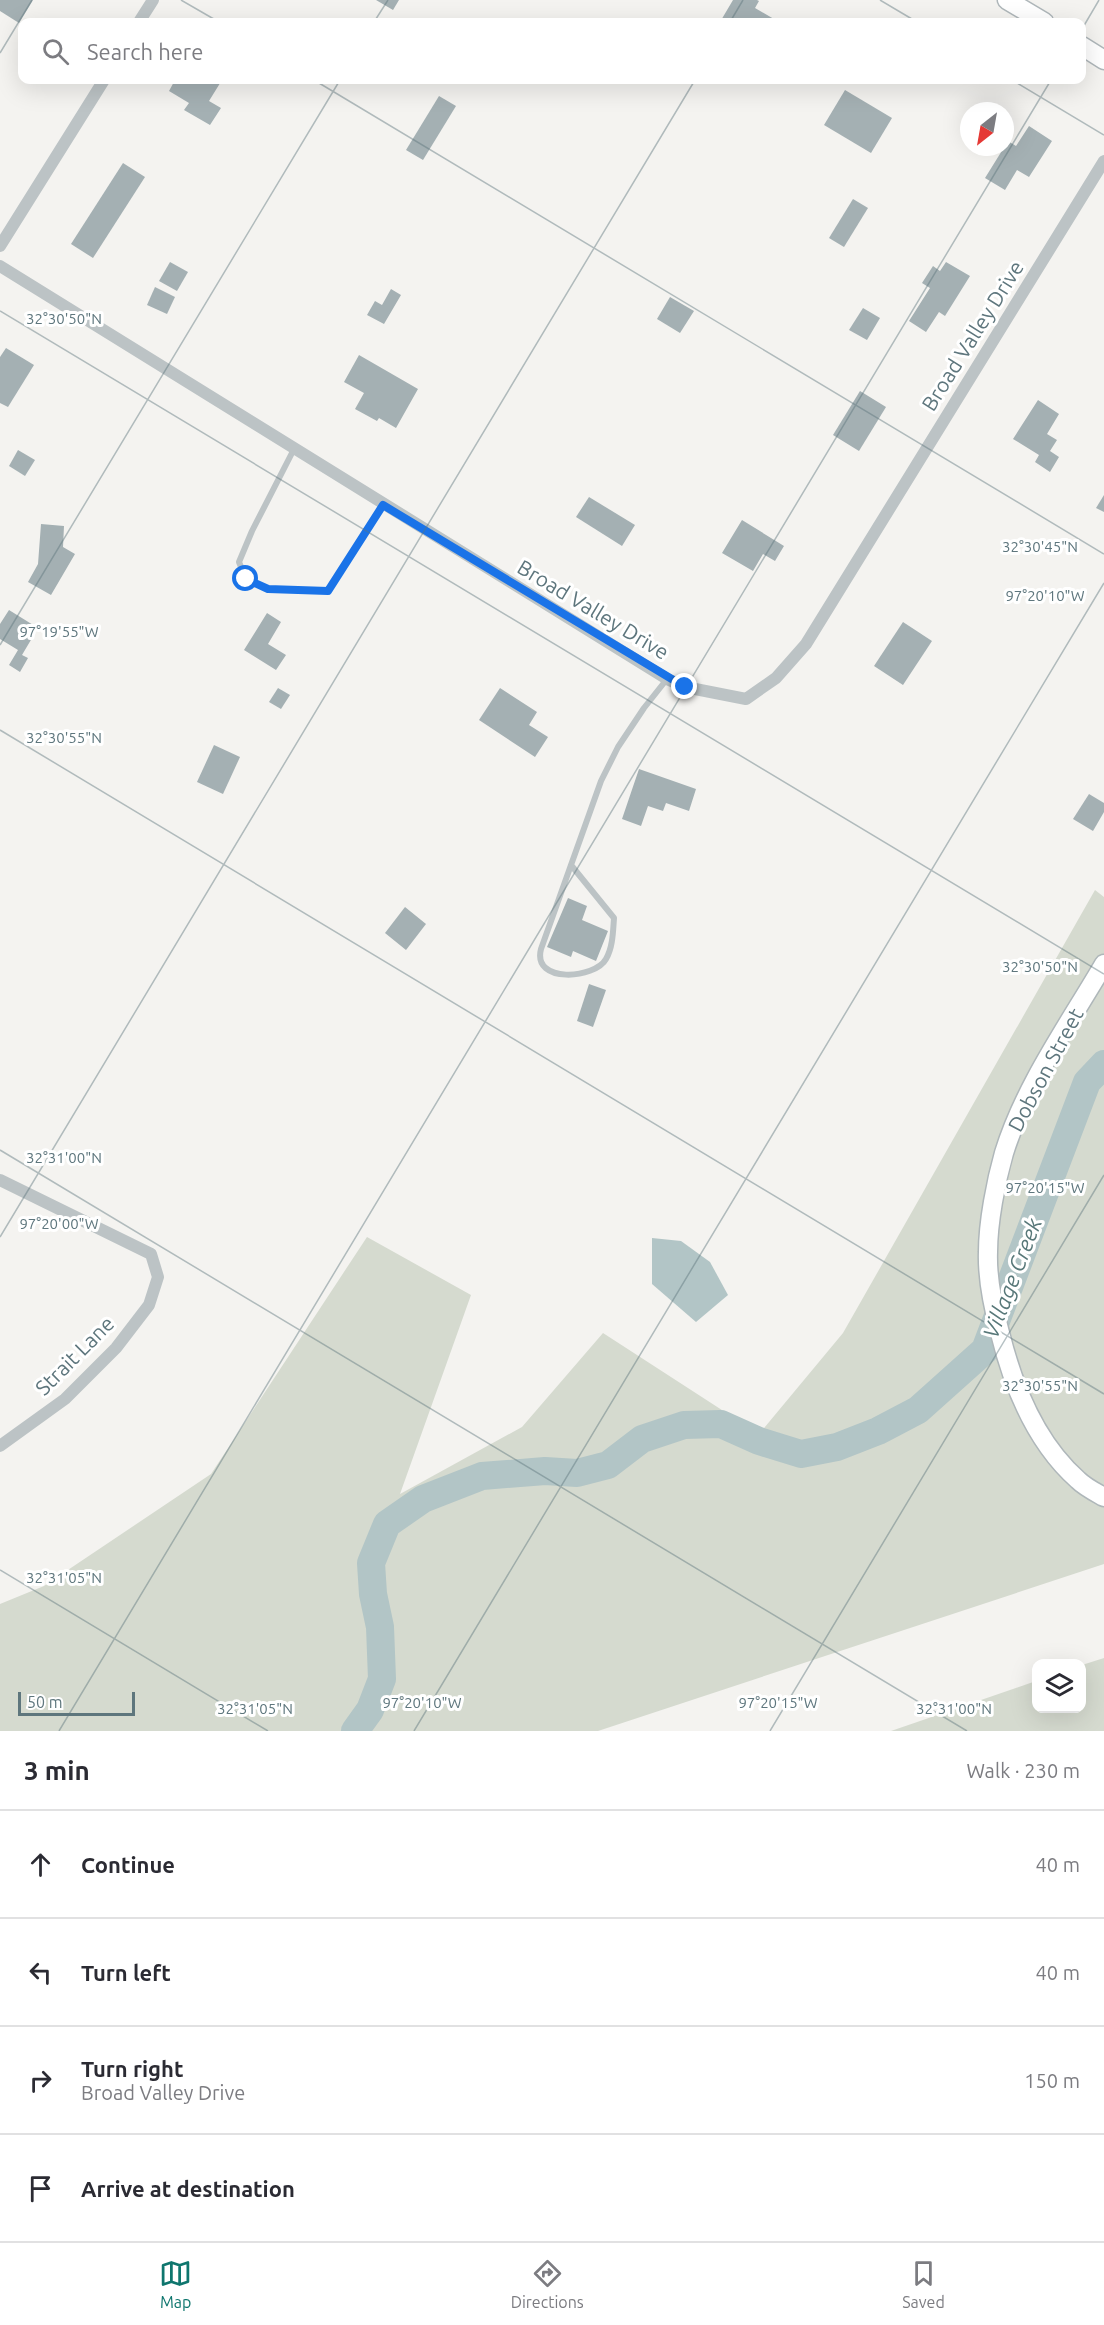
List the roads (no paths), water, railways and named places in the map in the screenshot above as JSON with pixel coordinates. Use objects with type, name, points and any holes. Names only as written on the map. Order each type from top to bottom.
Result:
[{"type":"street","points":[[142,18],[153,0]]},
{"type":"street","points":[[1007,0],[1037,18]]},
{"type":"street","points":[[1086,49],[1104,60]]},
{"type":"street","points":[[0,246],[101,84]]},
{"type":"street","name":"Broad Valley Drive","points":[[0,266],[383,505],[668,679],[685,687],[746,699],[776,678],[806,644],[1104,161]]},
{"type":"street","name":"Dobson Street","points":[[1104,964],[1019,1113],[1004,1154],[994,1202],[988,1251],[995,1314],[1016,1387],[1045,1442],[1079,1481],[1104,1497]]},
{"type":"street","name":"Strait Lane","points":[[0,1180],[151,1254],[158,1277],[149,1305],[116,1348],[65,1399],[0,1446]]},
{"type":"lane","points":[[294,449],[252,531],[239,562],[246,579],[268,589],[328,591],[383,505]]},
{"type":"lane","points":[[572,865],[614,918],[613,937],[605,961],[594,969],[574,974],[555,974],[543,968],[538,958],[601,781],[618,747],[644,708],[668,679]]},
{"type":"waterway","name":"Village Creek","points":[[355,1731],[370,1710],[382,1679],[380,1627],[373,1594],[371,1563],[387,1524],[423,1499],[482,1476],[545,1471],[577,1473],[608,1465],[642,1439],[684,1425],[721,1424],[759,1441],[801,1454],[837,1447],[878,1431],[918,1410],[985,1350],[1087,1082],[1104,1064]]}]
